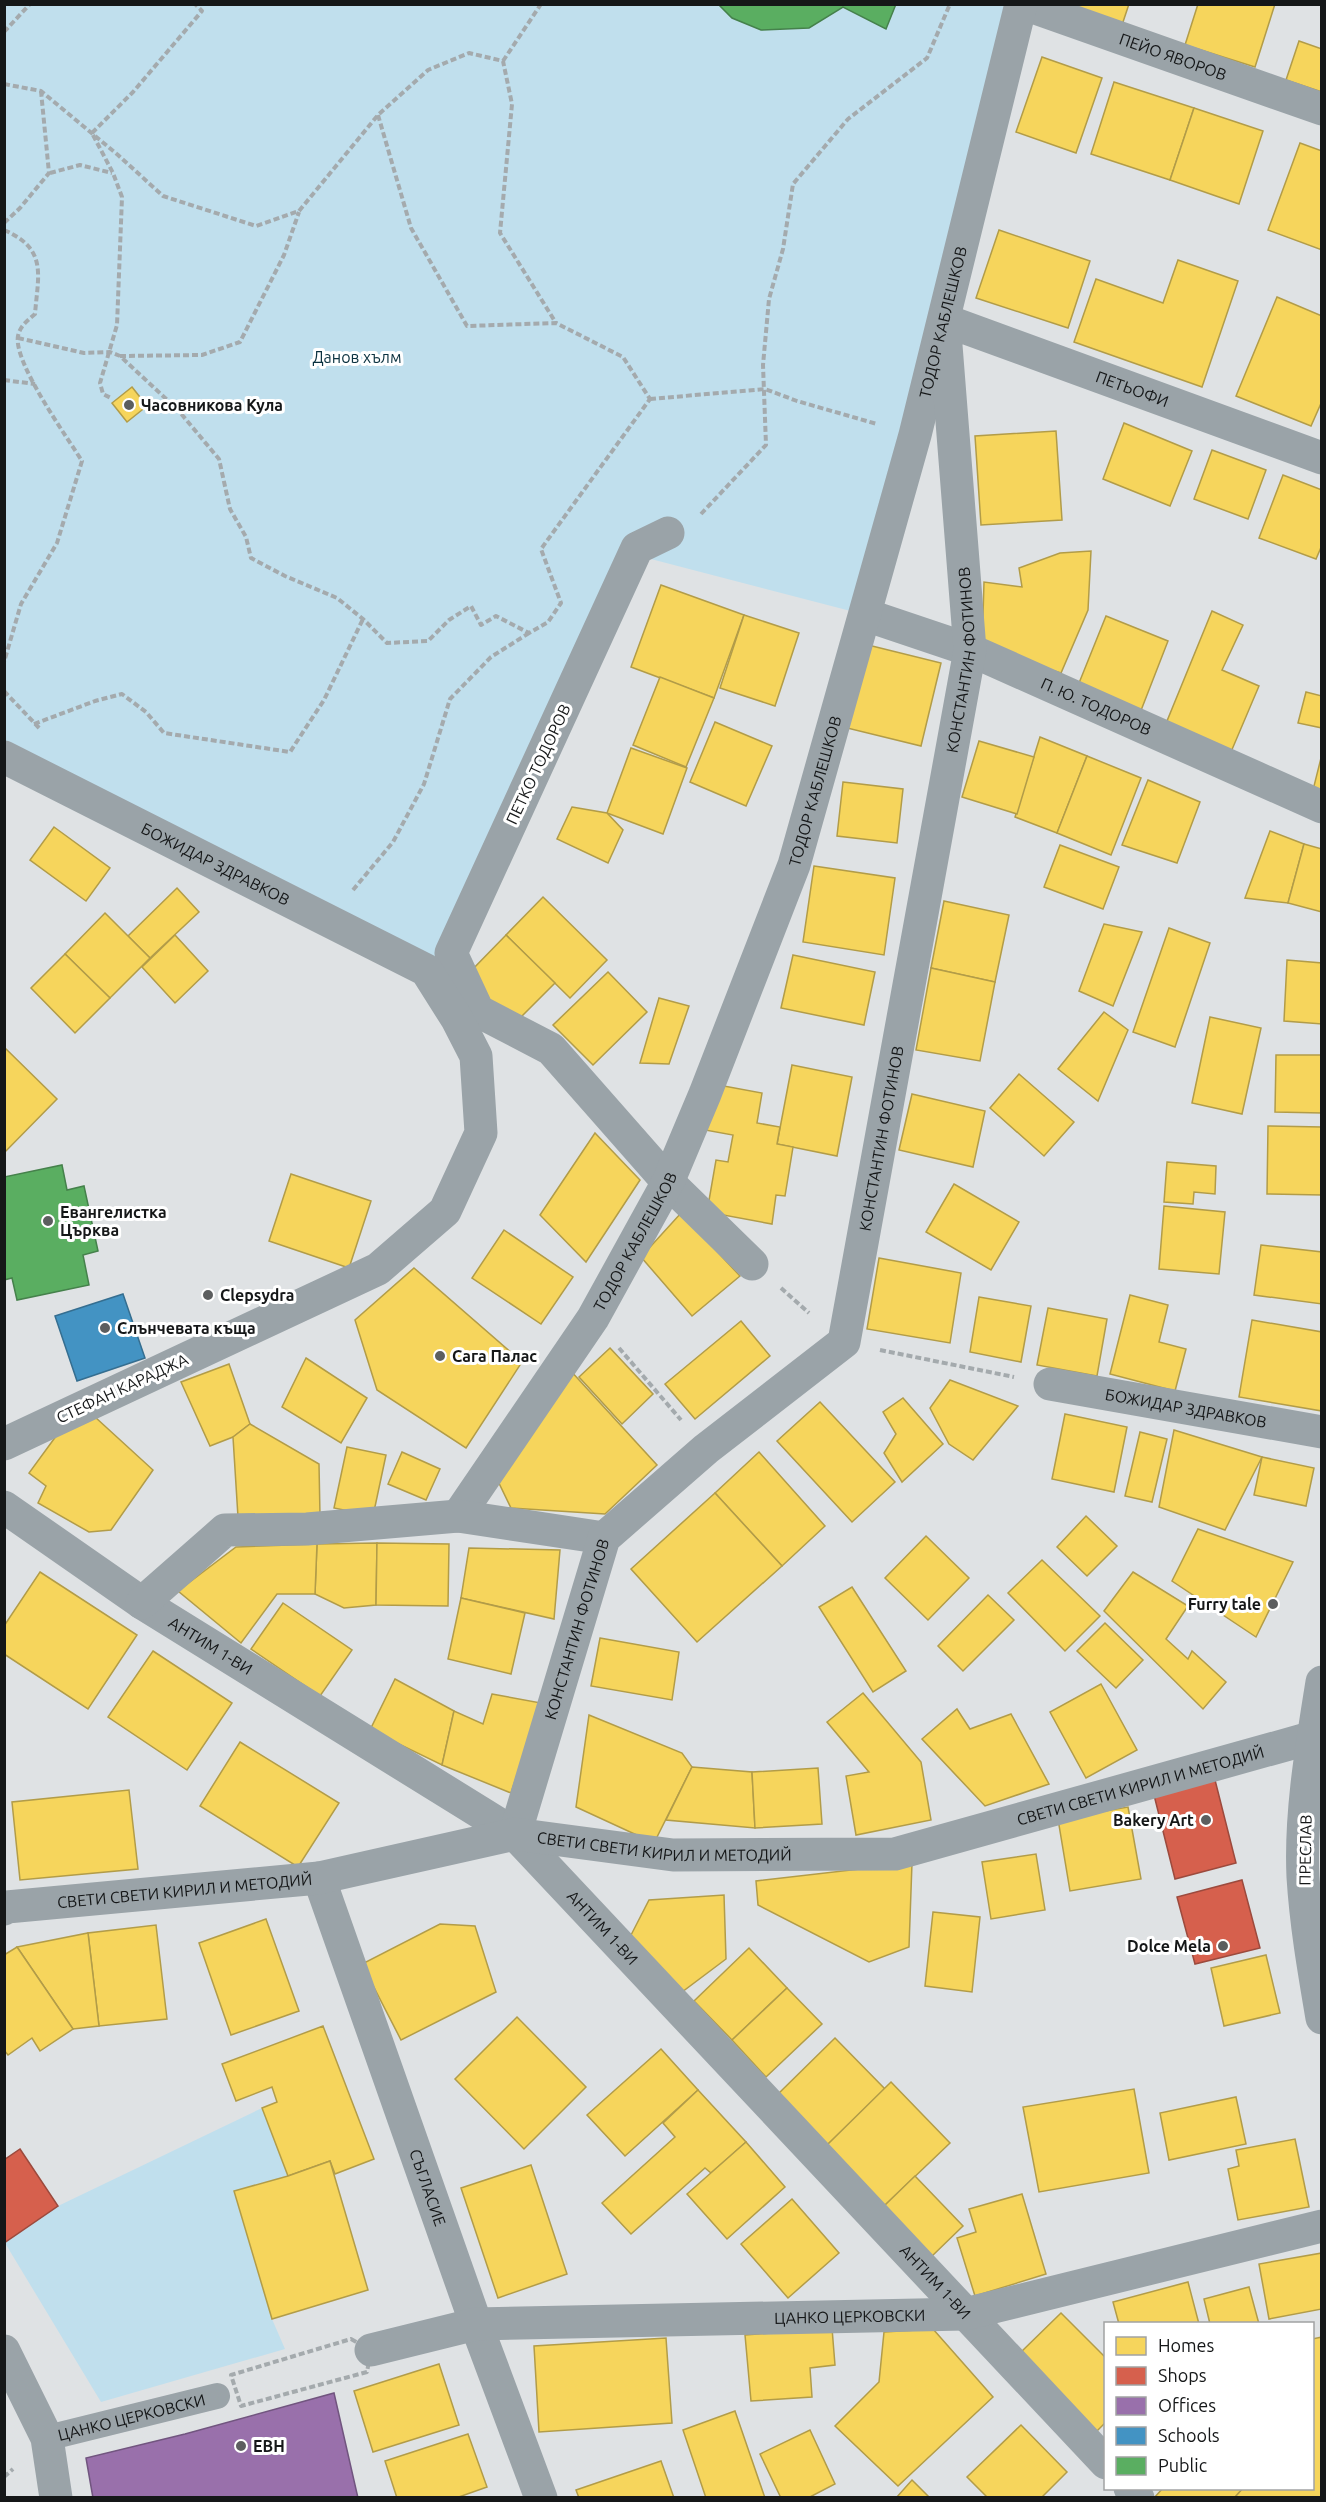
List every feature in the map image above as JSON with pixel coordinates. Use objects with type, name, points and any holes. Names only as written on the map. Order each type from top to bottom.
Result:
[{"type":"street","name":"ПЕЙО ЯВОРОВ","points":[[1022,4],[1322,109]]},
{"type":"street","name":"ТОДОР КАБЛЕШКОВ","points":[[458,1516],[593,1318],[668,1182],[705,1094],[794,865],[915,435],[1022,4]]},
{"type":"street","name":"ПЕТЬОФИ","points":[[944,320],[1322,458]]},
{"type":"street","name":"КОНСТАНТИН ФОТИНОВ","points":[[515,1834],[604,1538],[706,1449],[844,1342],[970,650],[944,320]]},
{"type":"street","name":"ПЕТКО ТОДОРОВ","points":[[668,533],[637,548],[451,953],[478,1011],[551,1049],[668,1182]]},
{"type":"street","name":"П. Ю. ТОДОРОВ","points":[[866,615],[970,650],[1322,807]]},
{"type":"street","name":"БОЖИДАР ЗДРАВКОВ","points":[[4,757],[426,969]]},
{"type":"street","name":"СТЕФАН КАРАДЖА","points":[[4,1444],[378,1269],[445,1211],[482,1133],[476,1056],[457,1018],[426,969]]},
{"type":"street","points":[[668,1182],[752,1264]]},
{"type":"street","name":"БОЖИДАР ЗДРАВКОВ","points":[[1050,1384],[1322,1432]]},
{"type":"street","name":"АНТИМ 1-ВИ","points":[[4,1507],[142,1603],[515,1834],[1104,2461]]},
{"type":"street","points":[[142,1603],[225,1530],[307,1529],[458,1516],[604,1538]]},
{"type":"street","name":"ПРЕСЛАВ","points":[[1322,1682],[1305,1820],[1303,1875],[1308,1930],[1322,2018]]},
{"type":"street","name":"СВЕТИ СВЕТИ КИРИЛ И МЕТОДИЙ","points":[[4,1909],[319,1878],[515,1834],[673,1855],[896,1854],[1314,1737]]},
{"type":"street","name":"СЪГЛАСИЕ","points":[[319,1878],[476,2324],[541,2498]]},
{"type":"street","name":"ЦАНКО ЦЕРКОВСКИ","points":[[363,2354],[476,2324],[965,2314],[1322,2226]]},
{"type":"street","points":[[4,2351],[47,2438],[57,2498]]},
{"type":"street","name":"ЦАНКО ЦЕРКОВСКИ","points":[[47,2438],[224,2386]]},
{"type":"path","points":[[4,32],[30,4]]},
{"type":"path","points":[[92,133],[133,92],[202,11],[195,4]]},
{"type":"path","points":[[541,4],[503,61],[513,104],[500,233],[556,323]]},
{"type":"path","points":[[668,533],[688,527],[766,446],[763,364],[769,299],[783,249],[793,184],[848,118],[927,58],[950,4]]},
{"type":"path","points":[[120,356],[202,355],[240,342],[284,255],[299,211],[378,115],[428,70],[469,53],[503,61]]},
{"type":"path","points":[[4,84],[41,91],[164,196],[256,226],[299,211]]},
{"type":"path","points":[[41,91],[50,173]]},
{"type":"path","points":[[378,115],[411,228],[466,326],[556,323],[623,357],[650,399]]},
{"type":"path","points":[[92,133],[113,173],[122,197],[117,325],[100,383],[103,394],[111,398]]},
{"type":"path","points":[[4,223],[50,173],[80,165],[113,173]]},
{"type":"path","points":[[4,230],[15,235],[33,249],[38,272],[35,314],[23,324],[18,338],[22,360],[82,461],[57,543],[21,604],[4,662]]},
{"type":"path","points":[[18,338],[84,353],[110,352],[120,356],[178,410],[219,459],[230,508],[246,537],[251,558],[285,576],[338,598],[387,643],[428,641],[449,620],[471,606],[480,625],[496,616],[529,633]]},
{"type":"path","points":[[4,380],[35,384]]},
{"type":"path","points":[[301,905],[349,896],[393,842],[424,784],[450,699],[491,657],[548,622],[561,603],[541,549],[650,399],[765,389],[915,435]]},
{"type":"path","points":[[34,724],[95,700],[123,694],[146,712],[164,733],[290,752],[324,700],[363,619]]},
{"type":"path","points":[[752,1264],[844,1342],[1050,1384]]},
{"type":"path","points":[[593,1318],[706,1449]]},
{"type":"path","points":[[224,2386],[363,2354]]},
{"type":"path","points":[[241,2406],[363,2354]]},
{"type":"green space","name":"Данов хълм","points":[[4,5],[1021,5],[866,615],[647,558],[437,970],[5,748]]},
{"type":"green space","points":[[262,2108],[288,2176],[234,2192],[272,2319],[285,2349],[101,2402],[5,2243],[58,2206]]},
{"type":"building: Homes","points":[[1063,4],[1129,4],[1122,25]]},
{"type":"building: Homes","points":[[1198,4],[1275,4],[1255,67],[1185,45]]},
{"type":"building: Homes","points":[[1299,41],[1322,49],[1322,92],[1286,80]]},
{"type":"building: Homes","points":[[1042,57],[1102,78],[1076,153],[1016,132]]},
{"type":"building: Homes","points":[[1114,82],[1194,108],[1170,180],[1091,154]]},
{"type":"building: Homes","points":[[1194,108],[1263,131],[1239,204],[1170,180]]},
{"type":"building: Homes","points":[[1300,143],[1322,151],[1322,250],[1268,230]]},
{"type":"building: Homes","points":[[999,230],[1090,261],[1068,328],[976,298]]},
{"type":"building: Homes","points":[[1178,260],[1238,281],[1202,387],[1074,342],[1096,279],[1163,303]]},
{"type":"building: Homes","points":[[1277,297],[1322,316],[1322,401],[1311,426],[1236,396]]},
{"type":"building: Homes","name":"Часовникова Кула","points":[[132,387],[147,406],[127,422],[112,403]]},
{"type":"building: Homes","points":[[1124,423],[1192,451],[1170,506],[1103,479]]},
{"type":"building: Homes","points":[[1056,431],[1062,520],[981,525],[975,436]]},
{"type":"building: Homes","points":[[1212,450],[1266,470],[1248,519],[1194,499]]},
{"type":"building: Homes","points":[[1283,475],[1322,490],[1322,545],[1316,559],[1259,538]]},
{"type":"building: Homes","points":[[1091,551],[1088,610],[1061,673],[982,649],[984,582],[1022,587],[1019,568],[1060,553]]},
{"type":"building: Homes","points":[[661,585],[744,615],[714,698],[631,667]]},
{"type":"building: Homes","points":[[1212,611],[1243,625],[1222,670],[1259,686],[1228,759],[1167,721]]},
{"type":"building: Homes","points":[[744,615],[799,633],[775,706],[720,688]]},
{"type":"building: Homes","points":[[1106,616],[1168,641],[1140,713],[1077,688]]},
{"type":"building: Homes","points":[[864,644],[941,663],[921,746],[843,727]]},
{"type":"building: Homes","points":[[660,677],[714,698],[686,767],[633,745]]},
{"type":"building: Homes","points":[[1306,692],[1322,696],[1322,728],[1298,723]]},
{"type":"building: Homes","points":[[715,722],[772,746],[746,806],[690,782]]},
{"type":"building: Homes","points":[[1040,737],[1087,756],[1057,833],[1015,817]]},
{"type":"building: Homes","points":[[979,741],[1034,757],[1017,814],[962,797]]},
{"type":"building: Homes","points":[[631,748],[687,768],[663,834],[607,813]]},
{"type":"building: Homes","points":[[1322,754],[1322,794],[1313,790]]},
{"type":"building: Homes","points":[[1087,756],[1141,778],[1111,855],[1057,833]]},
{"type":"building: Homes","points":[[1148,780],[1200,802],[1177,863],[1122,845]]},
{"type":"building: Homes","points":[[843,782],[903,789],[897,843],[837,836]]},
{"type":"building: Homes","points":[[572,807],[607,813],[623,830],[608,863],[557,839]]},
{"type":"building: Homes","points":[[54,827],[110,868],[86,901],[30,860]]},
{"type":"building: Homes","points":[[1270,831],[1304,844],[1288,903],[1245,898]]},
{"type":"building: Homes","points":[[1304,844],[1322,849],[1322,912],[1288,903]]},
{"type":"building: Homes","points":[[1060,845],[1119,867],[1103,909],[1044,887]]},
{"type":"building: Homes","points":[[814,866],[895,878],[884,955],[803,942]]},
{"type":"building: Homes","points":[[177,888],[199,912],[150,958],[128,936]]},
{"type":"building: Homes","points":[[543,897],[607,960],[570,998],[506,935]]},
{"type":"building: Homes","points":[[944,901],[1009,915],[995,982],[931,968]]},
{"type":"building: Homes","points":[[105,913],[150,958],[110,998],[65,954]]},
{"type":"building: Homes","points":[[1104,924],[1142,932],[1113,1006],[1079,991]]},
{"type":"building: Homes","points":[[1169,928],[1210,943],[1175,1047],[1133,1032]]},
{"type":"building: Homes","points":[[175,935],[208,971],[175,1003],[142,967]]},
{"type":"building: Homes","points":[[506,935],[555,983],[519,1019],[487,1003],[471,971]]},
{"type":"building: Homes","points":[[65,954],[110,998],[75,1033],[31,988]]},
{"type":"building: Homes","points":[[793,955],[875,972],[864,1025],[781,1008]]},
{"type":"building: Homes","points":[[1287,960],[1322,963],[1322,1024],[1284,1021]]},
{"type":"building: Homes","points":[[931,968],[995,982],[980,1061],[916,1050]]},
{"type":"building: Homes","points":[[608,972],[647,1012],[593,1065],[553,1025]]},
{"type":"building: Homes","points":[[659,998],[689,1006],[669,1064],[640,1063]]},
{"type":"building: Homes","points":[[1104,1012],[1128,1030],[1098,1101],[1058,1069]]},
{"type":"building: Homes","points":[[1210,1017],[1261,1028],[1242,1114],[1192,1103]]},
{"type":"building: Homes","points":[[4,1047],[57,1099],[4,1153]]},
{"type":"building: Homes","points":[[1276,1055],[1322,1055],[1322,1113],[1275,1112]]},
{"type":"building: Homes","points":[[792,1065],[852,1077],[837,1156],[777,1144]]},
{"type":"building: Homes","points":[[1019,1074],[1074,1122],[1044,1156],[990,1108]]},
{"type":"building: Homes","points":[[713,1084],[762,1093],[757,1123],[780,1127],[777,1144],[793,1147],[785,1196],[776,1195],[772,1224],[707,1212],[716,1160],[728,1162],[733,1135],[705,1130]]},
{"type":"building: Homes","points":[[912,1094],[985,1111],[973,1167],[899,1150]]},
{"type":"building: Homes","points":[[1268,1126],[1322,1127],[1322,1195],[1267,1194]]},
{"type":"building: Homes","points":[[595,1133],[640,1180],[586,1262],[540,1215]]},
{"type":"building: Homes","points":[[1167,1162],[1216,1166],[1215,1194],[1194,1192],[1193,1204],[1164,1202]]},
{"type":"building: Homes","points":[[291,1174],[371,1201],[349,1268],[269,1241]]},
{"type":"building: Homes","points":[[954,1184],[1019,1222],[991,1270],[926,1232]]},
{"type":"building: Homes","points":[[1164,1206],[1225,1212],[1219,1274],[1159,1269]]},
{"type":"building: Homes","points":[[681,1213],[740,1276],[692,1316],[641,1257]]},
{"type":"building: Homes","points":[[504,1230],[573,1277],[541,1324],[472,1278]]},
{"type":"building: Homes","points":[[1261,1245],[1322,1252],[1322,1304],[1254,1295]]},
{"type":"building: Homes","points":[[879,1258],[961,1273],[950,1343],[867,1329]]},
{"type":"building: Homes","points":[[414,1268],[522,1362],[466,1448],[377,1390],[355,1320]]},
{"type":"building: Homes","points":[[1130,1295],[1168,1305],[1159,1342],[1186,1349],[1175,1391],[1110,1374]]},
{"type":"building: Homes","points":[[979,1297],[1031,1306],[1021,1362],[970,1352]]},
{"type":"building: Homes","points":[[1048,1308],[1107,1319],[1097,1376],[1037,1365]]},
{"type":"building: Homes","points":[[1252,1320],[1322,1332],[1322,1411],[1239,1397]]},
{"type":"building: Homes","points":[[741,1321],[770,1356],[695,1419],[665,1384]]},
{"type":"building: Homes","points":[[610,1348],[653,1394],[622,1424],[579,1377]]},
{"type":"building: Homes","points":[[306,1358],[367,1398],[341,1443],[282,1407]]},
{"type":"building: Homes","points":[[229,1364],[250,1424],[233,1437],[210,1446],[181,1382]]},
{"type":"building: Homes","points":[[569,1369],[657,1465],[605,1514],[511,1508],[497,1479]]},
{"type":"building: Homes","points":[[950,1380],[1018,1406],[973,1460],[949,1444],[930,1408]]},
{"type":"building: Homes","points":[[903,1398],[943,1444],[902,1482],[884,1453],[896,1434],[883,1412]]},
{"type":"building: Homes","points":[[820,1402],[895,1482],[852,1522],[777,1441]]},
{"type":"building: Homes","points":[[1065,1414],[1127,1427],[1114,1492],[1052,1479]]},
{"type":"building: Homes","points":[[95,1417],[153,1470],[111,1530],[89,1532],[38,1503],[46,1486],[29,1473],[62,1428]]},
{"type":"building: Homes","points":[[250,1424],[319,1464],[320,1516],[238,1517],[233,1437]]},
{"type":"building: Homes","points":[[1174,1430],[1262,1457],[1225,1530],[1159,1507]]},
{"type":"building: Homes","points":[[1140,1432],[1167,1439],[1152,1502],[1125,1496]]},
{"type":"building: Homes","points":[[347,1447],[386,1455],[373,1516],[334,1508]]},
{"type":"building: Homes","points":[[402,1452],[440,1469],[426,1500],[388,1484]]},
{"type":"building: Homes","points":[[759,1452],[825,1526],[782,1566],[715,1493]]},
{"type":"building: Homes","points":[[1262,1457],[1314,1468],[1306,1506],[1254,1495]]},
{"type":"building: Homes","points":[[715,1493],[782,1566],[697,1642],[631,1569]]},
{"type":"building: Homes","points":[[1086,1516],[1117,1546],[1087,1576],[1057,1547]]},
{"type":"building: Homes","points":[[1198,1529],[1293,1562],[1256,1637],[1172,1581]]},
{"type":"building: Homes","points":[[926,1536],[969,1578],[928,1620],[885,1578]]},
{"type":"building: Homes","points":[[377,1543],[376,1605],[344,1608],[315,1594],[317,1544]]},
{"type":"building: Homes","points":[[377,1543],[449,1544],[448,1606],[376,1605]]},
{"type":"building: Homes","points":[[317,1544],[315,1594],[277,1594],[241,1643],[178,1591],[236,1547]]},
{"type":"building: Homes","points":[[469,1548],[560,1550],[554,1619],[461,1598]]},
{"type":"building: Homes","points":[[1042,1560],[1100,1616],[1065,1651],[1008,1593]]},
{"type":"building: Homes","points":[[40,1572],[137,1635],[88,1709],[4,1654],[4,1626]]},
{"type":"building: Homes","points":[[1133,1572],[1188,1606],[1166,1639],[1188,1659],[1192,1651],[1226,1682],[1203,1709],[1104,1611]]},
{"type":"building: Homes","points":[[852,1587],[906,1671],[873,1692],[819,1607]]},
{"type":"building: Homes","points":[[988,1595],[1014,1620],[963,1671],[938,1646]]},
{"type":"building: Homes","points":[[461,1598],[525,1613],[511,1674],[448,1659]]},
{"type":"building: Homes","points":[[283,1603],[352,1650],[320,1696],[251,1649]]},
{"type":"building: Homes","points":[[1105,1623],[1143,1660],[1116,1688],[1077,1651]]},
{"type":"building: Homes","points":[[600,1638],[679,1652],[672,1700],[591,1686]]},
{"type":"building: Homes","points":[[153,1651],[232,1703],[187,1770],[108,1717]]},
{"type":"building: Homes","points":[[395,1679],[454,1711],[442,1765],[370,1730]]},
{"type":"building: Homes","points":[[1101,1684],[1137,1750],[1086,1778],[1050,1712]]},
{"type":"building: Homes","points":[[863,1693],[921,1762],[931,1820],[856,1835],[846,1776],[869,1772],[827,1722]]},
{"type":"building: Homes","points":[[492,1694],[541,1703],[511,1793],[442,1765],[454,1711],[483,1724]]},
{"type":"building: Homes","points":[[957,1709],[970,1729],[1011,1714],[1049,1784],[985,1806],[922,1739]]},
{"type":"building: Homes","points":[[589,1715],[682,1753],[692,1767],[654,1843],[576,1807]]},
{"type":"building: Homes","points":[[240,1742],[339,1803],[298,1867],[200,1806]]},
{"type":"building: Homes","points":[[692,1767],[752,1772],[755,1828],[666,1820]]},
{"type":"building: Homes","points":[[818,1768],[822,1824],[755,1828],[752,1772]]},
{"type":"building: Homes","points":[[129,1790],[138,1869],[20,1880],[12,1802]]},
{"type":"building: Homes","points":[[1128,1807],[1141,1879],[1070,1891],[1058,1819]]},
{"type":"building: Homes","points":[[1036,1854],[1045,1910],[991,1919],[982,1862]]},
{"type":"building: Homes","points":[[912,1863],[909,1947],[869,1962],[758,1905],[756,1881]]},
{"type":"building: Homes","points":[[724,1895],[726,1959],[682,1992],[630,1937],[649,1900]]},
{"type":"building: Homes","points":[[933,1912],[980,1917],[972,1992],[925,1986]]},
{"type":"building: Homes","points":[[266,1919],[299,2011],[231,2035],[199,1943]]},
{"type":"building: Homes","points":[[440,1924],[475,1926],[496,1992],[401,2040],[362,1964]]},
{"type":"building: Homes","points":[[156,1925],[167,2019],[99,2026],[88,1933]]},
{"type":"building: Homes","points":[[88,1933],[99,2026],[73,2029],[17,1947]]},
{"type":"building: Homes","points":[[17,1947],[73,2029],[40,2051],[32,2038],[8,2055],[4,2050],[4,1955]]},
{"type":"building: Homes","points":[[749,1948],[787,1988],[732,2040],[694,2001]]},
{"type":"building: Homes","points":[[1266,1955],[1280,2013],[1224,2026],[1211,1968]]},
{"type":"building: Homes","points":[[787,1988],[822,2024],[766,2077],[732,2040]]},
{"type":"building: Homes","points":[[517,2017],[586,2087],[524,2149],[455,2079]]},
{"type":"building: Homes","points":[[323,2026],[374,2159],[335,2174],[330,2161],[288,2176],[262,2108],[277,2102],[272,2087],[236,2101],[222,2064]]},
{"type":"building: Homes","points":[[835,2038],[885,2089],[825,2147],[776,2096]]},
{"type":"building: Homes","points":[[661,2049],[698,2090],[625,2156],[587,2115]]},
{"type":"building: Homes","points":[[891,2082],[950,2143],[883,2207],[825,2147]]},
{"type":"building: Homes","points":[[1134,2089],[1149,2173],[1039,2192],[1023,2107]]},
{"type":"building: Homes","points":[[698,2090],[746,2142],[711,2173],[705,2168],[631,2234],[602,2203],[675,2137],[663,2123]]},
{"type":"building: Homes","points":[[1236,2097],[1246,2144],[1169,2160],[1160,2113]]},
{"type":"building: Homes","points":[[1295,2139],[1309,2207],[1238,2220],[1228,2169],[1239,2166],[1236,2150]]},
{"type":"building: Homes","points":[[746,2142],[785,2187],[727,2239],[687,2194]]},
{"type":"building: Homes","points":[[330,2161],[368,2290],[272,2319],[234,2191]]},
{"type":"building: Homes","points":[[531,2165],[567,2274],[498,2298],[461,2188]]},
{"type":"building: Homes","points":[[915,2176],[963,2226],[930,2258],[883,2207]]},
{"type":"building: Homes","points":[[1022,2194],[1046,2274],[975,2296],[957,2238],[976,2232],[969,2209]]},
{"type":"building: Homes","points":[[792,2199],[839,2253],[788,2298],[741,2244]]},
{"type":"building: Homes","points":[[1322,2253],[1322,2309],[1269,2319],[1259,2264]]},
{"type":"building: Homes","points":[[1188,2282],[1198,2322],[1118,2322],[1113,2302]]},
{"type":"building: Homes","points":[[1249,2287],[1258,2322],[1210,2322],[1204,2299]]},
{"type":"building: Homes","points":[[1061,2313],[1104,2356],[1104,2424],[1096,2432],[1019,2354]]},
{"type":"building: Homes","points":[[832,2328],[835,2365],[810,2368],[812,2397],[751,2401],[745,2335]]},
{"type":"building: Homes","points":[[933,2329],[993,2397],[898,2486],[835,2426],[879,2382],[884,2332]]},
{"type":"building: Homes","points":[[1322,2337],[1322,2498],[1234,2498],[1241,2490],[1314,2490],[1314,2339]]},
{"type":"building: Homes","points":[[666,2338],[672,2423],[539,2432],[534,2346]]},
{"type":"building: Homes","points":[[439,2364],[459,2425],[373,2452],[354,2391]]},
{"type":"building: Homes","points":[[735,2411],[765,2498],[706,2498],[683,2430]]},
{"type":"building: Homes","points":[[1021,2425],[1067,2472],[1041,2498],[988,2498],[967,2477]]},
{"type":"building: Homes","points":[[810,2430],[835,2484],[808,2498],[781,2498],[760,2454]]},
{"type":"building: Homes","points":[[468,2434],[487,2487],[456,2498],[397,2498],[385,2461]]},
{"type":"building: Homes","points":[[661,2461],[674,2498],[579,2498],[576,2490]]},
{"type":"building: Homes","points":[[912,2480],[930,2498],[896,2498]]},
{"type":"building: Homes","points":[[1161,2490],[1241,2490],[1234,2498],[1154,2498]]},
{"type":"building: Shops","points":[[1215,1780],[1236,1863],[1175,1879],[1154,1795]]},
{"type":"building: Shops","points":[[1242,1880],[1260,1948],[1195,1964],[1177,1897]]},
{"type":"building: Shops","points":[[20,2149],[58,2206],[4,2243],[4,2160]]},
{"type":"building: Offices","name":"ЕВН","points":[[334,2393],[358,2498],[93,2498],[86,2458],[185,2434]]},
{"type":"building: Schools","points":[[123,1294],[145,1358],[77,1381],[55,1316]]},
{"type":"building: Public","points":[[718,4],[896,4],[886,29],[843,7],[809,28],[761,30],[732,18]]},
{"type":"building: Public","name":"Евангелистка Църква","points":[[62,1165],[67,1190],[84,1186],[98,1251],[83,1255],[89,1285],[17,1300],[12,1278],[4,1280],[4,1177]]},
{"type":"place","name":"Часовникова Кула","points":[[129,405]]},
{"type":"place","name":"Евангелистка Църква","points":[[48,1221]]},
{"type":"place","name":"Clepsydra","points":[[208,1295]]},
{"type":"place","name":"Слънчевата къща","points":[[105,1328]]},
{"type":"place","name":"Сага Палас","points":[[440,1356]]},
{"type":"place","name":"Furry tale","points":[[1273,1604]]},
{"type":"place","name":"Bakery Art","points":[[1206,1820]]},
{"type":"place","name":"Dolce Mela","points":[[1223,1946]]},
{"type":"place","name":"ЕВН","points":[[241,2446]]}]
